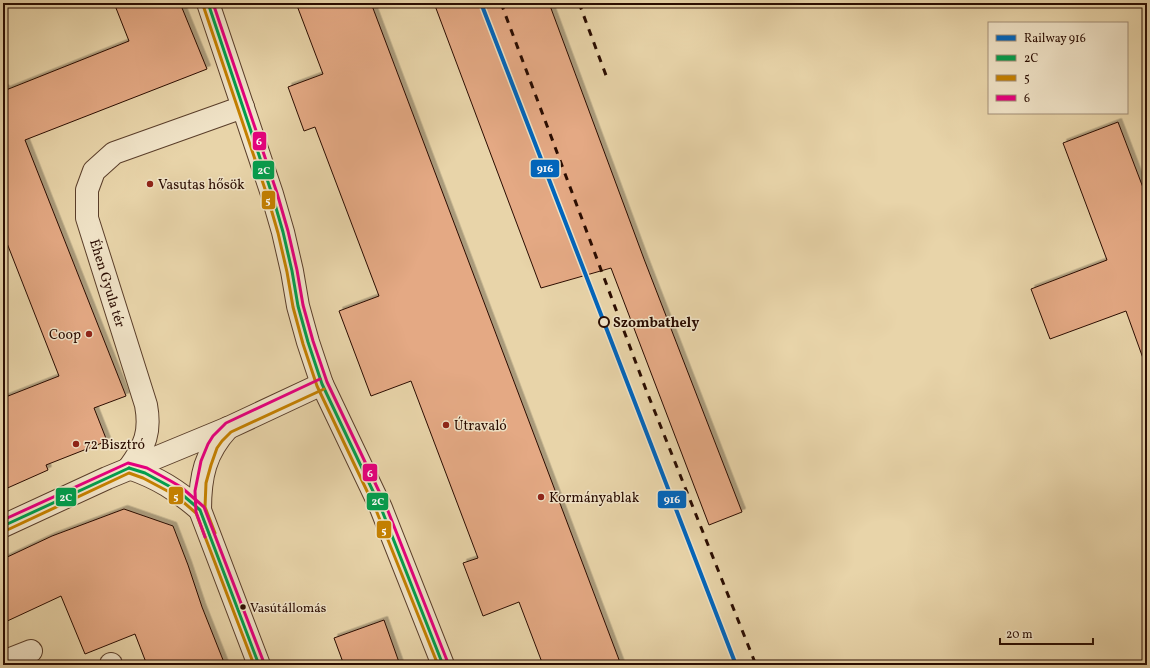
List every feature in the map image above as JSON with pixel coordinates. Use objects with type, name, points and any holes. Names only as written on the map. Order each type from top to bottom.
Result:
[{"type":"street","points":[[208,3],[261,158],[283,232],[298,306],[322,384],[381,508],[444,665]]},
{"type":"street","name":"Éhen Gyula tér","points":[[129,468],[140,452],[149,420],[146,405],[87,218],[87,190],[94,171],[114,153],[243,107]]},
{"type":"street","points":[[3,526],[129,468],[228,428],[322,384]]},
{"type":"street","points":[[228,428],[217,440],[209,454],[200,494],[200,510],[259,665]]},
{"type":"street","points":[[129,468],[144,473],[178,491],[200,510]]},
{"type":"street","points":[[3,662],[31,651]]},
{"type":"building","points":[[114,3],[180,3],[207,69],[25,140],[126,396],[94,408],[107,441],[46,465],[48,470],[3,490],[3,398],[59,376],[3,233],[3,88],[6,90],[129,41]]},
{"type":"building","points":[[296,3],[371,3],[621,665],[543,665],[519,602],[483,616],[463,563],[478,558],[411,381],[371,396],[339,311],[379,296],[315,127],[304,131],[288,87],[323,74]]},
{"type":"building","points":[[434,3],[549,3],[644,259],[742,512],[709,525],[611,268],[541,288]]},
{"type":"building","points":[[1118,122],[1147,198],[1147,361],[1144,361],[1126,311],[1050,339],[1031,289],[1107,260],[1063,143]]},
{"type":"building","points":[[124,509],[173,526],[202,607],[225,665],[147,665],[135,634],[85,654],[61,596],[3,623],[3,559],[52,536]]},
{"type":"building","points":[[384,620],[400,665],[344,665],[334,638]]},
{"type":"railway","points":[[501,3],[645,387],[756,665]]},
{"type":"railway","points":[[579,3],[607,78]]},
{"type":"rail line","name":"916","points":[[481,3],[736,665]]},
{"type":"transit line","name":"2C","points":[[208,3],[272,194],[283,232],[298,306],[322,384],[381,508],[443,665]]},
{"type":"transit line","name":"6","points":[[213,3],[277,193],[288,231],[303,305],[327,382],[386,506],[448,663]]},
{"type":"transit line","name":"5","points":[[203,5],[267,195],[278,233],[293,307],[317,386],[376,510],[438,665]]},
{"type":"transit line","name":"6","points":[[205,537],[196,512],[195,491],[201,461],[213,436],[226,423],[320,379]]},
{"type":"transit line","name":"5","points":[[215,533],[205,507],[206,483],[217,448],[222,441],[231,432],[324,389]]},
{"type":"transit line","name":"6","points":[[3,520],[128,463],[147,468],[169,480],[181,487],[204,507],[264,663]]},
{"type":"transit line","name":"2C","points":[[129,468],[145,473],[178,491],[200,510],[259,665]]},
{"type":"transit line","name":"2C","points":[[3,526],[129,468]]},
{"type":"transit line","name":"5","points":[[5,531],[129,473],[143,478],[175,495],[196,513],[254,665]]},
{"type":"place","name":"Vasutas hősök","points":[[150,184]]},
{"type":"place","name":"Szombathely","points":[[604,322]]},
{"type":"place","name":"Coop","points":[[89,334]]},
{"type":"place","name":"Útravaló","points":[[446,425]]},
{"type":"place","name":"72 Bisztró","points":[[76,444]]},
{"type":"place","name":"Kormányablak","points":[[541,497]]},
{"type":"place","name":"Vasútállomás","points":[[243,607]]}]
